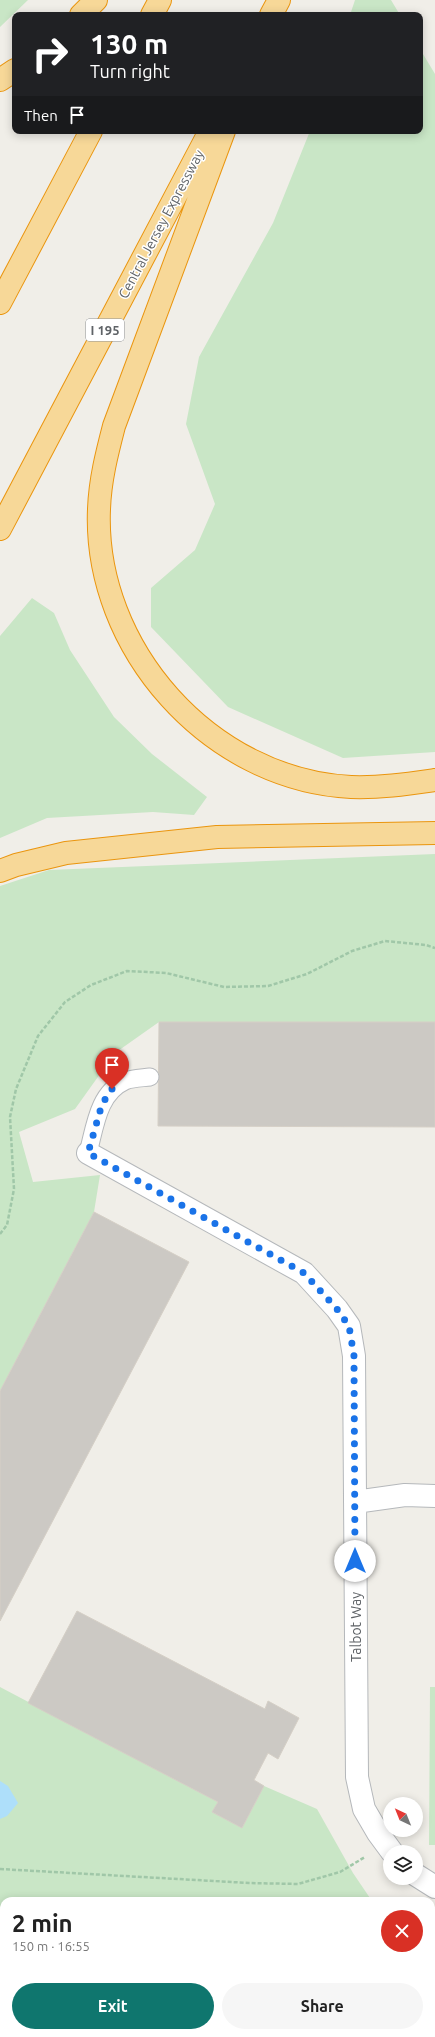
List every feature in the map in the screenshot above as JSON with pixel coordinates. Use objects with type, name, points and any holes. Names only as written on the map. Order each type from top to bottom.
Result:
[{"type":"highway","points":[[84,12],[96,0]]},
{"type":"highway","points":[[154,12],[160,0]]},
{"type":"highway","points":[[273,12],[279,0]]},
{"type":"highway","points":[[0,80],[12,72]]},
{"type":"highway","points":[[0,303],[88,134]]},
{"type":"highway","name":"Central Jersey Expressway","points":[[0,529],[208,134]]},
{"type":"highway","points":[[223,134],[114,426],[103,467],[98,510],[102,557],[113,603],[132,646],[158,686],[191,720],[229,748],[267,767],[281,772],[308,780],[350,787],[393,787],[435,780]]},
{"type":"highway","points":[[0,871],[16,865],[66,853],[217,837],[435,833]]},
{"type":"street","name":"Talbot Way","points":[[88,1153],[304,1273],[337,1309],[349,1326],[354,1356],[357,1777],[364,1809],[387,1845]]},
{"type":"street","points":[[355,1502],[406,1495],[435,1496]]},
{"type":"street","points":[[423,1879],[435,1887]]},
{"type":"lane","points":[[88,1153],[102,1104],[112,1089],[126,1081],[150,1077]]},
{"type":"path","points":[[0,1234],[7,1225],[14,1189],[10,1117],[16,1089],[38,1036],[65,1002],[91,985],[127,972],[166,973],[224,987],[268,986],[307,974],[352,951],[386,941],[426,945],[435,948]]},
{"type":"path","points":[[0,1869],[249,1883],[298,1884],[340,1872],[383,1851]]},
{"type":"green space","points":[[0,0],[28,0],[16,12],[12,12],[12,15],[0,27]]},
{"type":"green space","points":[[355,0],[391,0],[398,12],[351,12]]},
{"type":"green space","points":[[423,54],[435,74],[435,752],[343,758],[228,707],[151,627],[151,588],[195,550],[215,504],[186,424],[199,357],[273,223],[309,134],[423,134]]},
{"type":"green space","points":[[32,598],[54,613],[70,650],[114,717],[152,754],[207,797],[194,815],[153,812],[47,818],[0,838],[0,636]]},
{"type":"green space","points":[[435,854],[435,1022],[159,1022],[115,1053],[75,1109],[19,1132],[33,1182],[100,1175],[94,1212],[0,1391],[0,886],[49,870]]},
{"type":"green space","points":[[0,1687],[218,1802],[212,1812],[242,1828],[264,1786],[317,1809],[353,1873],[369,1897],[0,1897]]},
{"type":"green space","points":[[430,1687],[435,1687],[435,1845],[429,1845]]},
{"type":"water","points":[[0,1781],[8,1786],[18,1803],[7,1816],[0,1819]]},
{"type":"building","points":[[159,1022],[435,1022],[435,1127],[158,1126]]},
{"type":"building","points":[[94,1212],[189,1262],[0,1621],[0,1391]]},
{"type":"building","points":[[77,1611],[265,1709],[268,1701],[299,1718],[278,1759],[268,1753],[254,1780],[264,1786],[242,1828],[212,1812],[218,1802],[28,1703]]},
{"type":"route","points":[[112,1089],[102,1104],[88,1153],[304,1273],[337,1309],[349,1326],[354,1356],[355,1561]]}]
